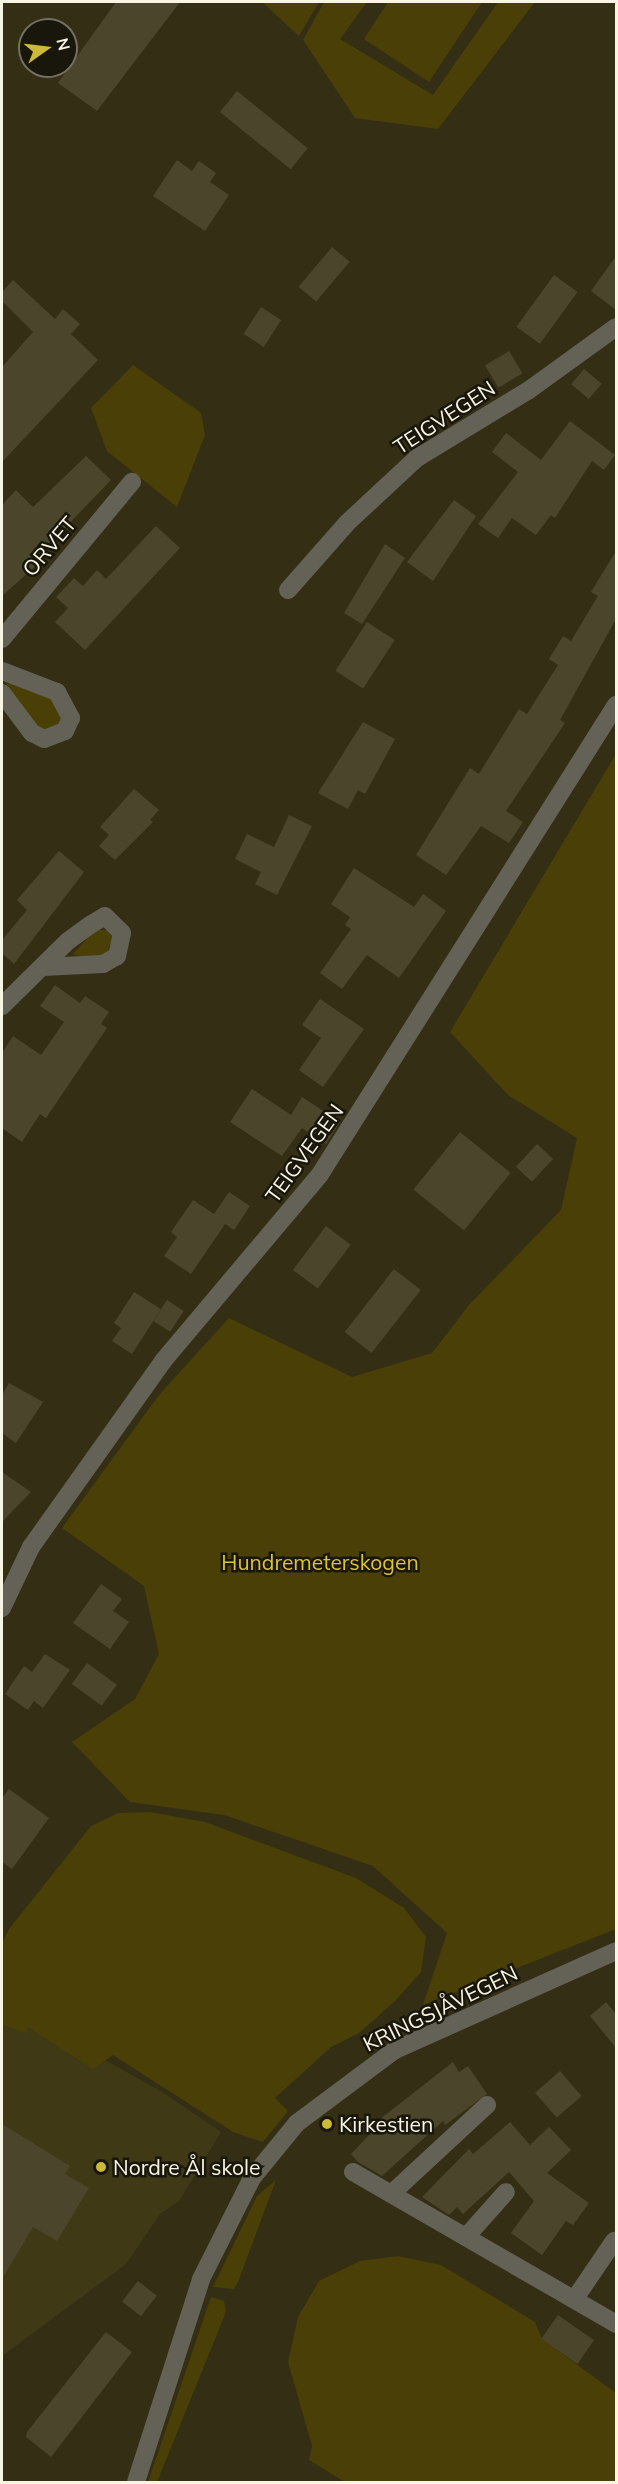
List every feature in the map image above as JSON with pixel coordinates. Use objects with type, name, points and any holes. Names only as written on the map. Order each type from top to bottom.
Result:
[{"type":"street","name":"TEIGVEGEN","points":[[288,590],[347,523],[417,458],[529,390],[616,327]]},
{"type":"street","name":"ORVET","points":[[2,639],[132,482]]},
{"type":"street","points":[[2,671],[57,692],[71,718],[65,732],[44,739],[32,733],[2,693]]},
{"type":"street","name":"TEIGVEGEN","points":[[2,1608],[31,1547],[164,1361],[319,1176],[616,705]]},
{"type":"street","points":[[2,1006],[43,968]]},
{"type":"street","name":"KRINGSJÅVEGEN","points":[[136,2482],[201,2279],[252,2178],[297,2123],[394,2050],[616,1951]]},
{"type":"street","points":[[391,2194],[487,2105]]},
{"type":"street","points":[[353,2172],[576,2297],[616,2324]]},
{"type":"street","points":[[466,2237],[506,2192]]},
{"type":"street","points":[[576,2297],[614,2241]]},
{"type":"shaded area","name":"Nordre Ål skole","points":[[2,2002],[162,2092],[221,2132],[179,2201],[160,2214],[126,2264],[2,2356]]},
{"type":"green space","points":[[262,2],[319,2],[299,36]]},
{"type":"green space","points":[[324,2],[367,2],[340,39],[433,95],[498,2],[535,2],[438,129],[355,118],[303,40]]},
{"type":"green space","points":[[388,2],[482,2],[429,82],[364,39]]},
{"type":"green space","points":[[133,365],[201,413],[205,435],[177,507],[107,451],[91,408]]},
{"type":"green space","points":[[5,682],[52,698],[63,710],[62,726],[39,731]]},
{"type":"green space","name":"Hundremeterskogen","points":[[616,754],[616,1929],[423,2005],[447,1933],[373,1866],[224,1815],[130,1802],[72,1742],[135,1699],[159,1654],[144,1586],[62,1528],[159,1395],[229,1318],[352,1377],[432,1353],[469,1305],[561,1210],[577,1138],[508,1095],[450,1032]]},
{"type":"green space","points":[[95,930],[107,930],[113,937],[107,954],[92,960],[73,954]]},
{"type":"green space","points":[[150,1812],[205,1822],[356,1878],[404,1908],[426,1937],[421,1972],[395,2001],[359,2033],[331,2047],[275,2098],[288,2111],[263,2142],[233,2132],[113,2055],[93,2069],[28,2027],[26,2034],[2,2024],[2,1943],[9,1929],[91,1826],[118,1813]]},
{"type":"green space","points":[[276,2180],[234,2289],[213,2287],[257,2196]]},
{"type":"green space","points":[[398,2256],[441,2265],[535,2322],[542,2339],[616,2393],[616,2482],[345,2482],[309,2460],[312,2446],[288,2362],[298,2317],[319,2281],[360,2261]]},
{"type":"green space","points":[[211,2297],[224,2301],[226,2312],[157,2482],[148,2482]]},
{"type":"building","points":[[116,2],[180,2],[97,111],[58,83],[62,78],[78,78],[78,55]]},
{"type":"building","points":[[237,91],[308,148],[291,169],[220,112]]},
{"type":"building","points":[[177,160],[192,171],[199,161],[216,173],[210,182],[229,195],[205,231],[153,196]]},
{"type":"building","points":[[332,247],[350,262],[316,302],[299,287]]},
{"type":"building","points":[[616,256],[616,310],[591,291]]},
{"type":"building","points":[[554,275],[577,292],[540,344],[516,327]]},
{"type":"building","points":[[13,280],[55,319],[63,309],[80,324],[71,334],[98,360],[2,462],[2,367],[33,332],[2,301],[2,292]]},
{"type":"building","points":[[261,307],[281,320],[264,347],[244,334]]},
{"type":"building","points":[[509,351],[522,373],[498,388],[485,365]]},
{"type":"building","points":[[584,369],[602,384],[589,399],[571,384]]},
{"type":"building","points":[[570,421],[615,455],[604,470],[592,461],[555,518],[551,515],[536,535],[512,518],[498,538],[478,524],[518,472],[492,452],[506,433],[541,460]]},
{"type":"building","points":[[86,456],[111,480],[36,558],[40,562],[2,596],[2,505],[16,490],[33,507]]},
{"type":"building","points":[[454,500],[476,516],[433,581],[407,562]]},
{"type":"building","points":[[156,526],[180,548],[85,650],[55,622],[68,608],[56,597],[74,578],[83,586],[97,570],[106,579]]},
{"type":"building","points":[[385,544],[405,558],[362,624],[344,613]]},
{"type":"building","points":[[616,551],[616,619],[560,720],[565,723],[506,811],[523,822],[509,843],[481,826],[446,875],[416,855],[470,768],[479,774],[519,709],[527,714],[558,665],[549,659],[563,636],[571,641],[598,596],[591,592]]},
{"type":"building","points":[[367,622],[395,640],[363,689],[335,671]]},
{"type":"building","points":[[363,722],[395,739],[365,794],[358,790],[348,809],[318,793]]},
{"type":"building","points":[[134,789],[159,810],[150,820],[153,822],[115,860],[99,846],[109,835],[100,827]]},
{"type":"building","points":[[289,815],[312,826],[277,895],[255,884],[261,872],[235,859],[247,834],[274,847]]},
{"type":"building","points":[[59,851],[84,872],[14,964],[2,953],[2,940],[27,910],[17,900]]},
{"type":"building","points":[[354,868],[414,907],[423,894],[446,911],[399,978],[367,955],[342,989],[320,973],[351,929],[345,925],[350,917],[331,904]]},
{"type":"building","points":[[55,985],[80,1003],[85,996],[109,1012],[101,1024],[107,1028],[46,1118],[40,1114],[22,1142],[2,1128],[2,1053],[13,1036],[41,1055],[64,1022],[40,1006]]},
{"type":"building","points":[[320,999],[364,1029],[323,1087],[299,1070],[321,1038],[302,1025]]},
{"type":"building","points":[[252,1089],[291,1115],[302,1097],[340,1122],[326,1144],[302,1128],[282,1156],[230,1122]]},
{"type":"building","points":[[460,1132],[511,1173],[464,1230],[413,1190]]},
{"type":"building","points":[[537,1144],[553,1159],[532,1182],[516,1167]]},
{"type":"building","points":[[229,1192],[250,1206],[234,1230],[225,1224],[191,1274],[164,1256],[177,1237],[171,1232],[193,1200],[214,1214]]},
{"type":"building","points":[[326,1226],[351,1245],[318,1289],[293,1270]]},
{"type":"building","points":[[394,1269],[421,1290],[372,1353],[345,1332]]},
{"type":"building","points":[[134,1292],[161,1309],[132,1354],[112,1341],[121,1328],[114,1323]]},
{"type":"building","points":[[167,1300],[184,1311],[170,1332],[153,1321]]},
{"type":"building","points":[[9,1383],[43,1402],[16,1443],[2,1433],[2,1395]]},
{"type":"building","points":[[2,1472],[31,1492],[2,1522]]},
{"type":"building","points":[[101,1584],[122,1599],[113,1611],[129,1622],[110,1649],[73,1623]]},
{"type":"building","points":[[45,1654],[70,1670],[43,1708],[34,1701],[28,1710],[5,1694],[24,1666],[32,1672]]},
{"type":"building","points":[[87,1663],[117,1685],[102,1706],[72,1684]]},
{"type":"building","points":[[9,1789],[49,1818],[12,1869],[2,1862],[2,1798]]},
{"type":"building","points":[[606,2002],[616,2014],[616,2048],[590,2016]]},
{"type":"building","points":[[453,2062],[459,2072],[468,2066],[487,2094],[445,2125],[443,2121],[382,2176],[358,2162],[351,2154],[370,2134],[366,2130]]},
{"type":"building","points":[[560,2071],[582,2096],[557,2118],[535,2093]]},
{"type":"building","points":[[510,2122],[530,2145],[549,2127],[571,2150],[547,2173],[589,2203],[573,2225],[566,2221],[542,2255],[511,2233],[534,2201],[509,2172],[463,2214],[457,2207],[449,2215],[422,2197],[469,2149],[473,2154]]},
{"type":"building","points":[[2,2124],[70,2166],[65,2174],[89,2188],[57,2241],[33,2227],[2,2279]]},
{"type":"building","points":[[138,2281],[157,2296],[141,2316],[122,2301]]},
{"type":"building","points":[[558,2315],[594,2340],[577,2364],[541,2339]]},
{"type":"building","points":[[106,2332],[132,2352],[51,2457],[26,2437],[27,2432]]},
{"type":"place","name":"Kirkestien","points":[[327,2124]]},
{"type":"place","name":"Nordre Ål skole","points":[[101,2167]]}]
